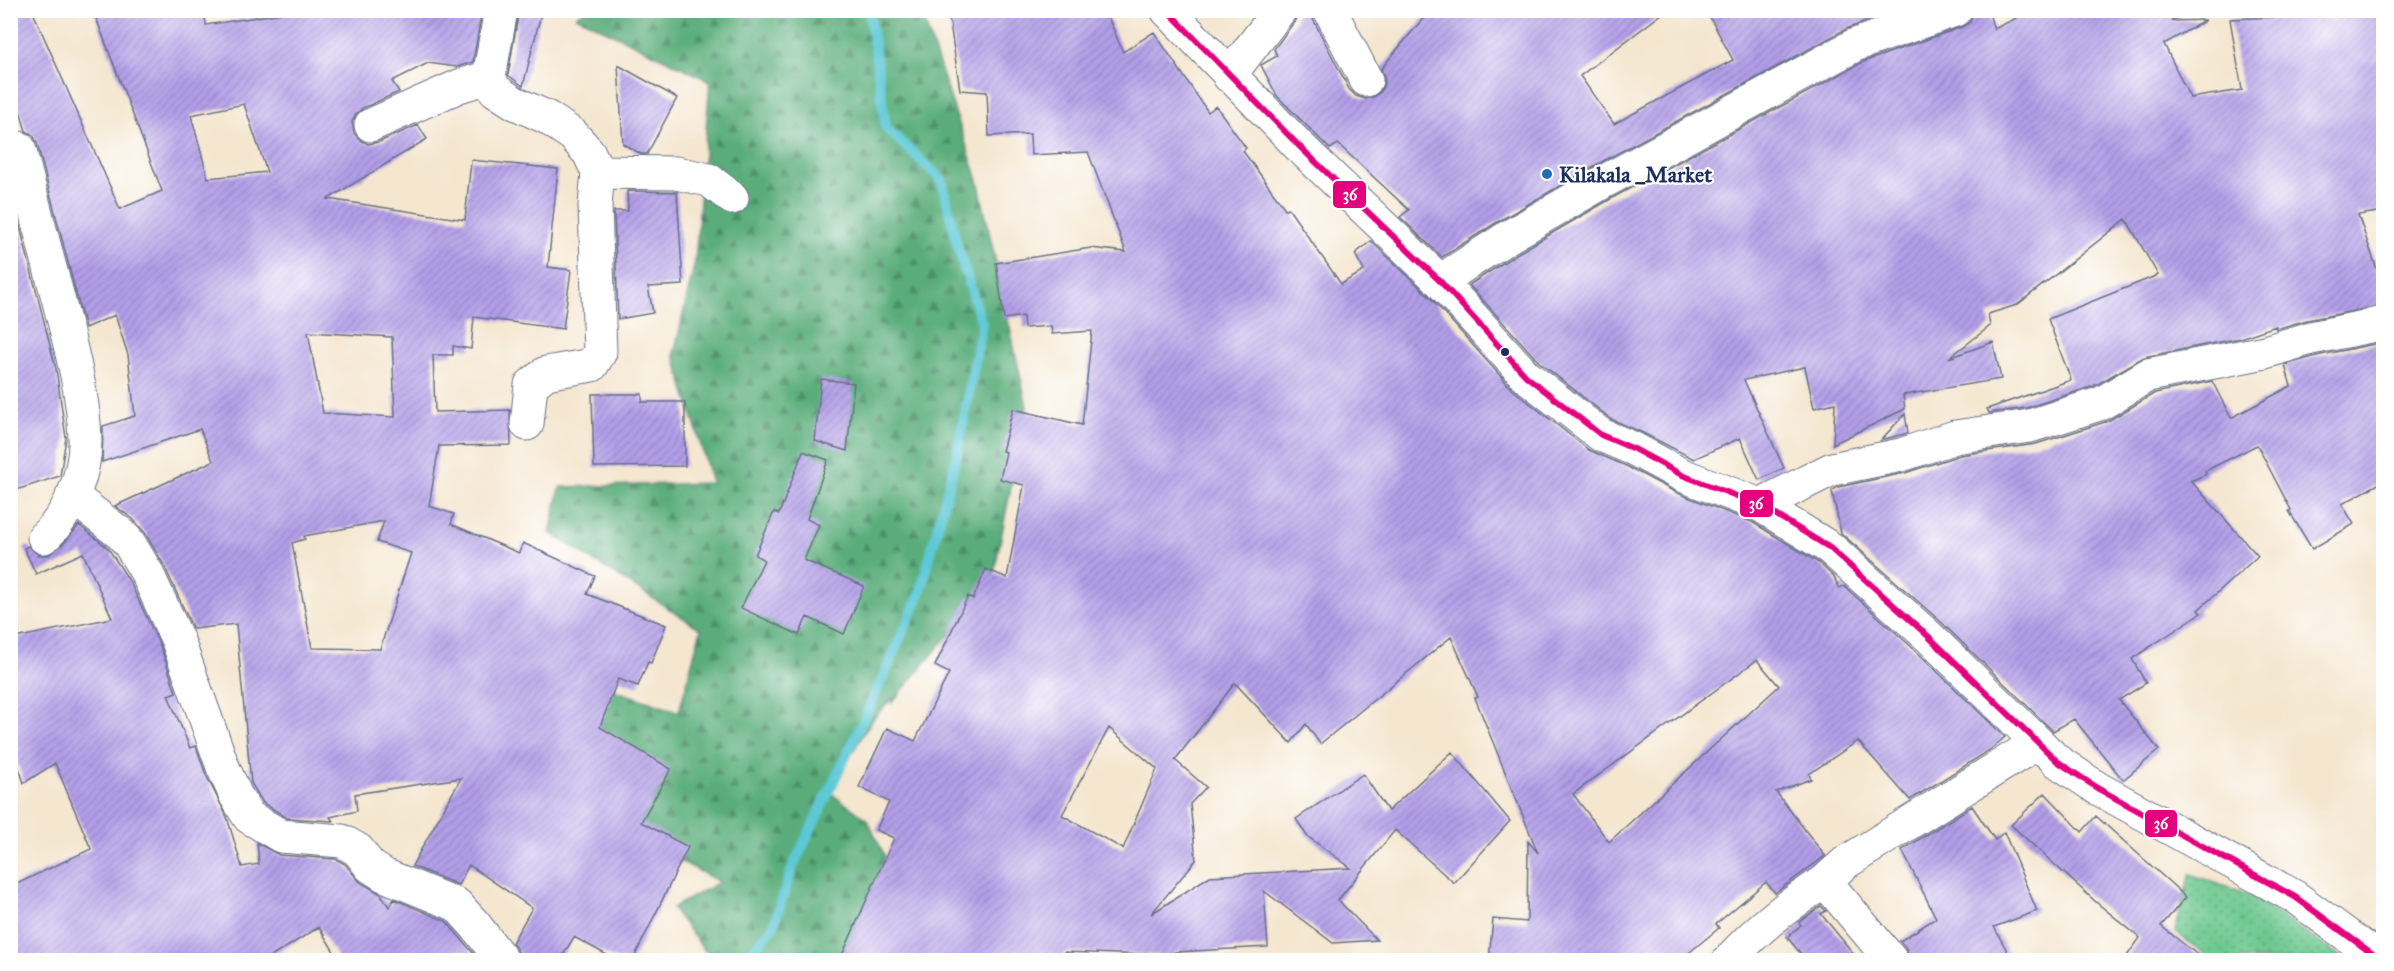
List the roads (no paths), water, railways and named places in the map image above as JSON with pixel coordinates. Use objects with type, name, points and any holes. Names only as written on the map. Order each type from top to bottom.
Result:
[{"type":"street","points":[[501,10],[489,77],[495,90],[515,103],[548,118],[573,135],[589,153],[598,172],[595,206],[600,352],[592,365],[546,373],[531,385],[527,423]]},
{"type":"street","points":[[1167,10],[1229,76],[1440,281],[1526,376],[1601,435],[1634,449],[1682,475],[1760,505],[1830,548],[1928,636],[2056,761],[2097,788],[2295,897],[2381,960]]},
{"type":"street","points":[[1229,76],[1280,10]]},
{"type":"street","points":[[1330,10],[1366,80]]},
{"type":"street","points":[[1440,281],[1508,237],[1576,198],[1855,45],[1955,10]]},
{"type":"street","points":[[371,124],[459,86],[489,77]]},
{"type":"street","points":[[19,148],[76,371],[85,439],[84,457],[72,496],[60,519],[44,537]]},
{"type":"street","points":[[598,172],[676,173],[709,180],[732,198]]},
{"type":"street","points":[[1760,505],[1832,469],[1901,455],[1955,437],[2030,426],[2102,403],[2148,375],[2265,352],[2310,338],[2384,323]]},
{"type":"street","points":[[72,496],[121,534],[147,573],[178,641],[223,767],[236,796],[249,817],[281,837],[342,841],[358,850],[370,866],[384,875],[457,905],[501,960]]},
{"type":"street","points":[[1730,960],[1756,932],[1792,902],[1825,881],[1845,863],[2037,743]]},
{"type":"street","points":[[1825,881],[1891,960]]},
{"type":"waterway","points":[[745,960],[773,927],[793,866],[865,717],[920,594],[957,454],[982,324],[957,245],[942,180],[886,128],[869,10]]},
{"type":"place","name":"Kilakala _Market","points":[[1547,174]]}]
